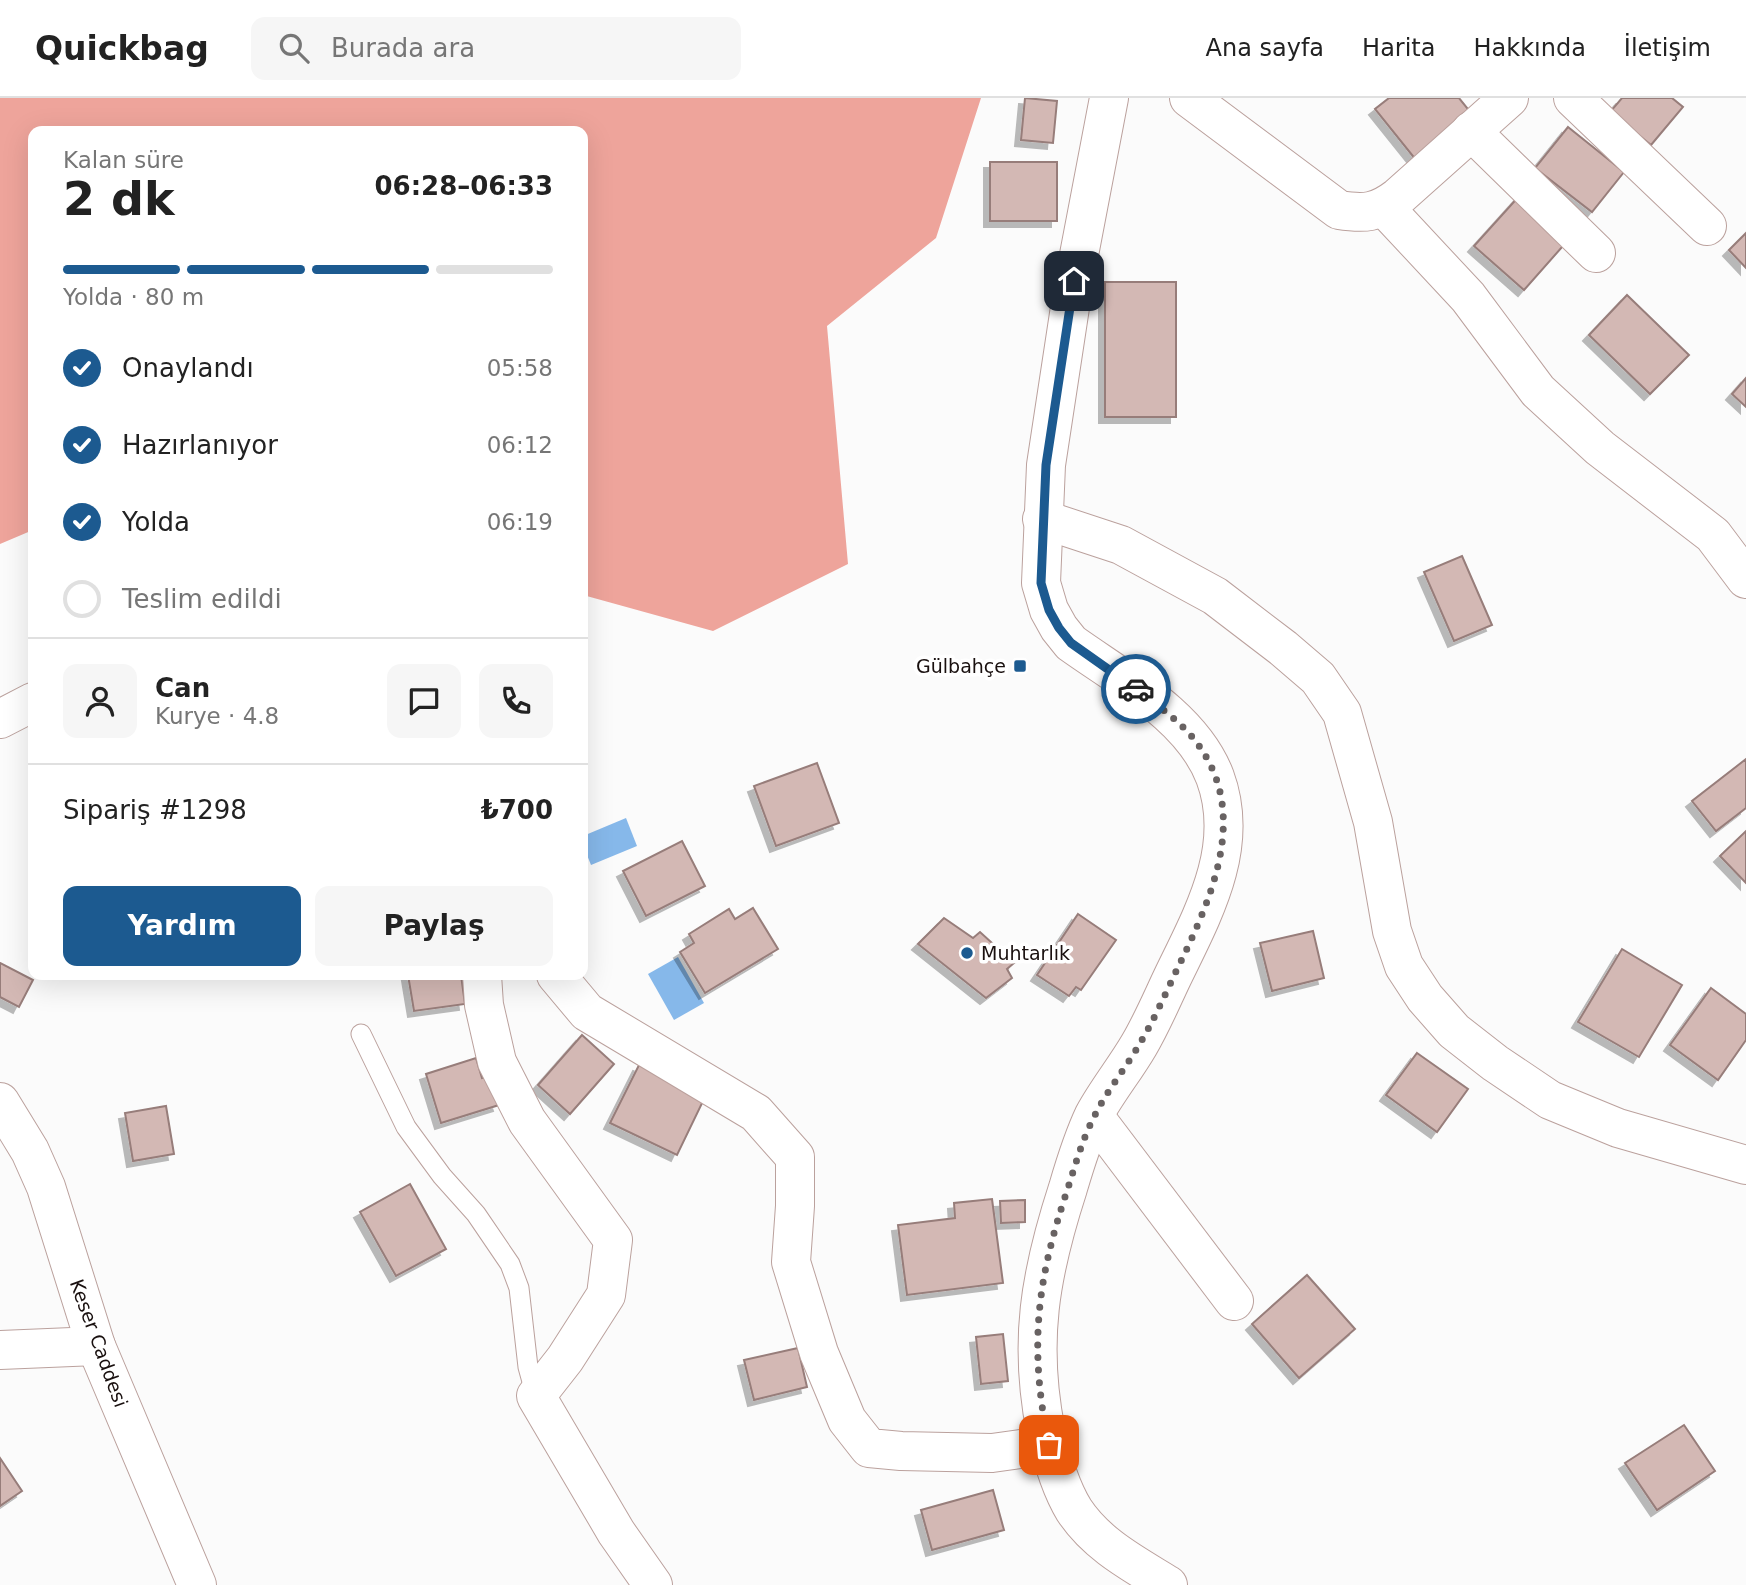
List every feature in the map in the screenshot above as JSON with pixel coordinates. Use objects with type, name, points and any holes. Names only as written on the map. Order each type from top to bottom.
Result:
[{"type":"street","points":[[1110,98],[1074,281],[1046,465],[1041,583],[1049,610],[1071,643],[1166,711],[1187,731],[1215,777],[1223,807],[1224,834],[1220,865],[1206,909],[1141,1042],[1094,1116],[1079,1154],[1051,1240],[1042,1281],[1037,1329],[1037,1370],[1049,1445],[1063,1489],[1075,1511],[1091,1532],[1119,1555],[1168,1585]]},
{"type":"street","points":[[1189,98],[1339,211],[1362,214],[1384,208],[1509,98]]},
{"type":"street","points":[[1573,98],[1707,226]]},
{"type":"street","points":[[1471,131],[1597,253]]},
{"type":"street","points":[[1384,208],[1468,297],[1538,391],[1600,448],[1713,535],[1746,579]]},
{"type":"street","points":[[1042,519],[1121,545],[1214,596],[1318,678],[1342,713],[1373,822],[1392,931],[1404,966],[1425,999],[1454,1031],[1550,1100],[1618,1128],[1746,1165]]},
{"type":"street","points":[[0,719],[28,705]]},
{"type":"street","points":[[482,980],[484,1005],[494,1051],[509,1086],[527,1121],[614,1240],[606,1295],[565,1359],[536,1396],[616,1532],[653,1585]]},
{"type":"street","points":[[560,980],[587,1012],[756,1113],[795,1157],[791,1262],[819,1353],[847,1420],[869,1448],[992,1453],[1049,1445]]},
{"type":"street","name":"Keser Caddesi","points":[[0,1102],[30,1151],[46,1187],[96,1346],[197,1585]]},
{"type":"street","points":[[1094,1116],[1234,1301]]},
{"type":"street","points":[[0,1350],[96,1346]]},
{"type":"lane","points":[[361,1034],[406,1127],[442,1176],[477,1214],[510,1264],[519,1288],[528,1367],[536,1396]]},
{"type":"shaded area","points":[[0,98],[981,98],[936,238],[827,326],[848,564],[713,631],[588,596],[588,126],[28,126],[28,532],[0,544]]},
{"type":"water","points":[[626,818],[637,846],[591,865],[588,858],[588,834]]},
{"type":"water","points":[[678,957],[704,1003],[674,1020],[648,974]]},
{"type":"building","points":[[1025,98],[1057,101],[1053,143],[1021,140]]},
{"type":"building","points":[[1389,98],[1459,98],[1472,114],[1416,160],[1375,109]]},
{"type":"building","points":[[1622,98],[1672,98],[1683,107],[1651,145],[1610,112]]},
{"type":"building","points":[[1568,127],[1624,172],[1592,212],[1535,168]]},
{"type":"building","points":[[990,162],[1057,162],[1057,221],[990,221]]},
{"type":"building","points":[[1521,194],[1570,238],[1524,290],[1474,246]]},
{"type":"building","points":[[1746,233],[1746,268],[1729,250]]},
{"type":"building","points":[[1105,282],[1176,282],[1176,417],[1105,417]]},
{"type":"building","points":[[1627,295],[1689,355],[1650,394],[1589,335]]},
{"type":"building","points":[[1746,378],[1746,407],[1732,394]]},
{"type":"building","points":[[1462,556],[1492,625],[1454,641],[1424,572]]},
{"type":"building","points":[[1746,759],[1746,808],[1716,831],[1692,801]]},
{"type":"building","points":[[817,763],[839,823],[776,846],[754,786]]},
{"type":"building","points":[[1746,831],[1746,883],[1720,856]]},
{"type":"building","points":[[682,841],[705,886],[646,916],[623,871]]},
{"type":"building","points":[[753,908],[778,949],[705,993],[680,952],[694,943],[689,934],[729,909],[735,919]]},
{"type":"building","points":[[1078,914],[1116,940],[1081,990],[1076,987],[1069,996],[1037,975]]},
{"type":"building","name":"Muhtarlık","points":[[944,918],[973,938],[980,932],[1014,963],[1007,969],[1012,978],[986,998],[918,944]]},
{"type":"building","points":[[1313,931],[1324,978],[1272,991],[1260,943]]},
{"type":"building","points":[[1622,949],[1682,985],[1639,1057],[1578,1022]]},
{"type":"building","points":[[0,963],[28,977],[28,980],[33,980],[19,1007],[0,997]]},
{"type":"building","points":[[409,980],[462,980],[465,1004],[414,1011]]},
{"type":"building","points":[[1711,988],[1746,1014],[1746,1040],[1718,1080],[1670,1045]]},
{"type":"building","points":[[582,1035],[614,1064],[570,1114],[538,1085]]},
{"type":"building","points":[[1417,1053],[1468,1089],[1437,1132],[1386,1095]]},
{"type":"building","points":[[476,1058],[482,1078],[489,1076],[499,1105],[441,1123],[426,1074]]},
{"type":"building","points":[[639,1065],[705,1097],[677,1155],[610,1123]]},
{"type":"building","points":[[166,1106],[174,1154],[133,1161],[125,1113]]},
{"type":"building","points":[[410,1184],[446,1249],[396,1276],[360,1212]]},
{"type":"building","points":[[992,1199],[1003,1283],[907,1295],[898,1225],[955,1218],[954,1203]]},
{"type":"building","points":[[1025,1200],[1025,1222],[1001,1223],[1000,1201]]},
{"type":"building","points":[[1307,1275],[1355,1329],[1299,1378],[1252,1324]]},
{"type":"building","points":[[1003,1334],[1008,1381],[981,1384],[976,1337]]},
{"type":"building","points":[[798,1348],[807,1387],[754,1400],[744,1360]]},
{"type":"building","points":[[1684,1425],[1715,1471],[1657,1510],[1625,1463]]},
{"type":"building","points":[[0,1458],[22,1491],[0,1506]]},
{"type":"building","points":[[993,1490],[1004,1530],[932,1550],[921,1510]]},
{"type":"way so far","points":[[1049,1445],[1037,1370],[1037,1329],[1042,1281],[1051,1240],[1094,1116],[1141,1042],[1206,909],[1220,865],[1224,834],[1223,807],[1215,777],[1204,755],[1187,731],[1136,689]]},
{"type":"place","name":"Gülbahçe","points":[[1020,666]]},
{"type":"place","name":"Muhtarlık","points":[[967,953]]},
{"type":"route","points":[[1074,281],[1046,465],[1040,555],[1041,583],[1049,610],[1071,643],[1136,689]]}]
